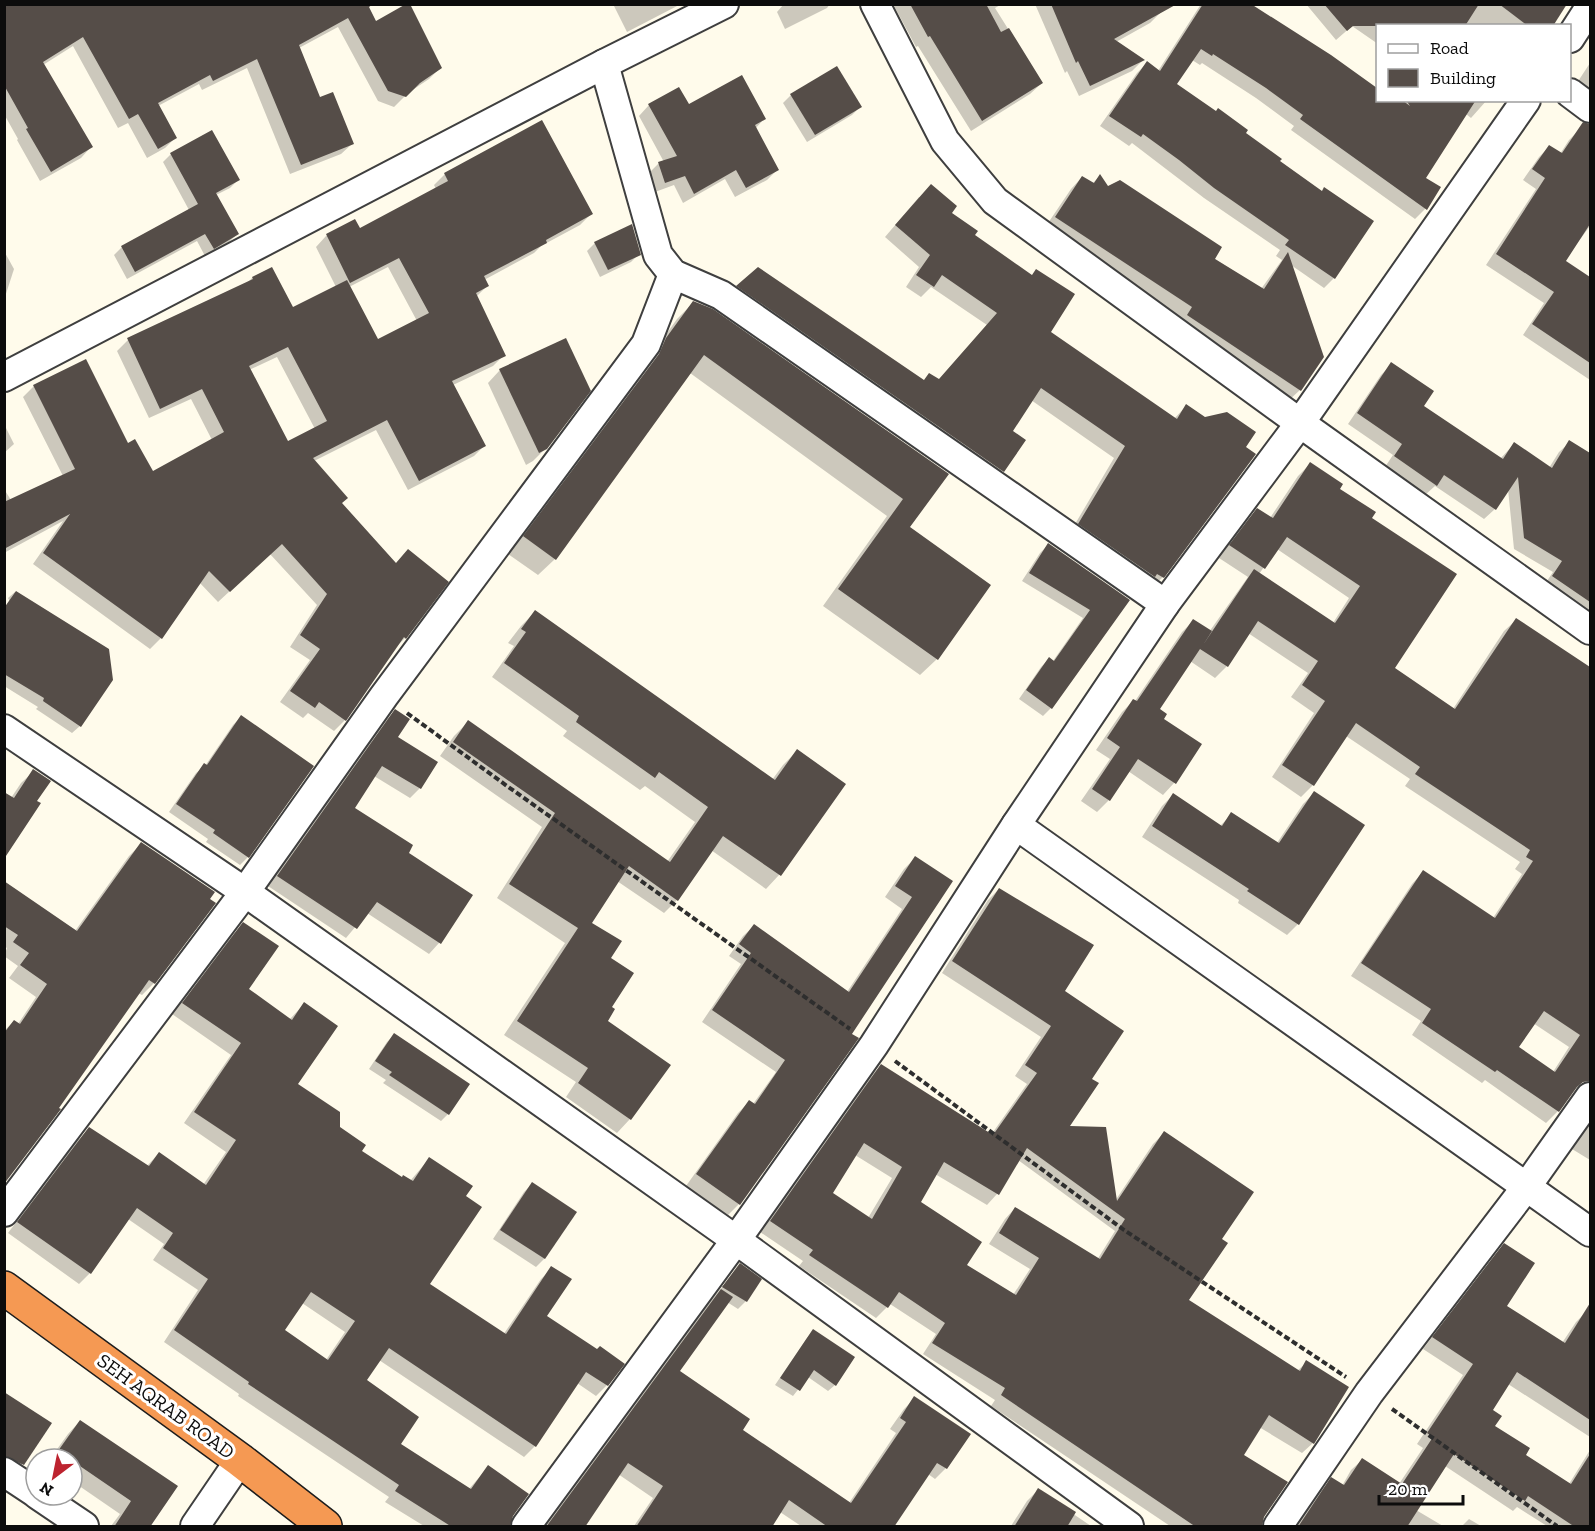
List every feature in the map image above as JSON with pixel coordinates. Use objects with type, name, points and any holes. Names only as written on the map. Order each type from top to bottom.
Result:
[{"type":"highway","name":"SEH AQRAB ROAD","points":[[4,1288],[240,1460],[325,1527]]},
{"type":"street","points":[[4,377],[604,64],[724,4]]},
{"type":"street","points":[[875,4],[945,141],[995,201],[1590,630]]},
{"type":"street","points":[[1571,35],[1590,7]]},
{"type":"street","points":[[604,64],[658,255],[673,274],[721,295],[1165,604]]},
{"type":"street","points":[[1571,94],[1590,108]]},
{"type":"street","points":[[526,1527],[736,1240],[874,1045],[1016,825],[1165,604],[1300,423],[1525,102]]},
{"type":"street","points":[[4,1212],[245,892],[384,696],[646,344],[673,274]]},
{"type":"street","points":[[4,729],[245,892],[736,1240],[1129,1527]]},
{"type":"street","points":[[1016,825],[1590,1232]]},
{"type":"street","points":[[1278,1527],[1369,1393],[1527,1186],[1590,1097]]},
{"type":"street","points":[[195,1527],[240,1460]]},
{"type":"street","points":[[4,1472],[24,1485]]},
{"type":"street","points":[[56,1507],[84,1527]]},
{"type":"path","points":[[384,696],[507,786],[874,1045],[1124,1230],[1369,1393],[1557,1527]]},
{"type":"building","points":[[4,4],[373,4],[369,7],[376,21],[410,4],[442,68],[420,83],[406,97],[388,91],[348,18],[299,45],[320,97],[333,92],[354,144],[301,165],[257,59],[213,81],[210,75],[158,103],[177,138],[158,149],[138,114],[129,119],[83,37],[43,62],[93,147],[51,172],[4,85]]},
{"type":"building","points":[[910,4],[986,4],[1001,32],[1009,28],[1043,83],[982,121],[930,36],[928,37]]},
{"type":"building","points":[[1051,4],[1177,4],[1114,39],[1145,60],[1090,86],[1078,61],[1076,63]]},
{"type":"building","points":[[1203,4],[1251,4],[1331,55],[1376,87],[1376,102],[1405,102],[1410,106],[1407,102],[1475,102],[1426,178],[1441,187],[1427,210],[1300,119],[1303,115],[1266,88],[1213,54],[1212,56],[1201,49],[1177,84],[1216,111],[1218,108],[1248,130],[1246,133],[1322,191],[1324,187],[1374,221],[1335,279],[1285,245],[1289,240],[1214,188],[1143,134],[1141,137],[1109,116],[1147,61],[1160,71]]},
{"type":"building","points":[[1324,4],[1479,4],[1466,24],[1376,24],[1376,26],[1353,26],[1347,31]]},
{"type":"building","points":[[1499,4],[1567,4],[1554,24],[1525,24]]},
{"type":"building","points":[[837,66],[862,107],[815,135],[790,94]]},
{"type":"building","points":[[742,75],[766,119],[755,125],[779,170],[746,188],[736,170],[694,194],[685,176],[665,183],[658,162],[677,156],[648,104],[679,87],[689,104]]},
{"type":"building","points":[[542,120],[593,214],[546,240],[547,243],[484,276],[489,286],[476,293],[506,356],[452,381],[486,446],[419,481],[387,420],[313,458],[348,498],[342,503],[396,563],[408,549],[449,582],[406,639],[404,637],[346,721],[319,702],[315,708],[290,691],[320,649],[300,635],[327,594],[282,544],[230,592],[209,571],[162,639],[43,553],[70,514],[4,549],[4,502],[75,469],[33,385],[86,359],[128,443],[135,439],[153,471],[224,432],[202,389],[160,409],[127,338],[253,279],[252,277],[272,267],[293,307],[347,280],[378,339],[429,313],[399,258],[350,283],[326,234],[355,219],[360,228],[448,181],[444,173]],"holes":[[[288,347],[327,421],[288,441],[249,366]]]},
{"type":"building","points":[[1583,122],[1590,124],[1590,224],[1566,261],[1590,277],[1590,363],[1532,324],[1554,292],[1496,254],[1545,178],[1532,169],[1549,145],[1562,153]]},
{"type":"building","points":[[212,130],[240,180],[216,193],[239,234],[214,249],[205,234],[135,272],[121,246],[198,204],[170,153]]},
{"type":"building","points":[[1100,174],[1108,186],[1120,180],[1222,247],[1215,259],[1264,289],[1288,252],[1324,357],[1301,391],[1187,315],[1192,307],[1055,217],[1082,176],[1094,183]]},
{"type":"building","points":[[931,184],[957,206],[952,213],[978,231],[975,235],[1032,275],[1036,269],[1075,294],[1051,332],[1177,419],[1186,404],[1205,417],[1227,412],[1256,432],[1246,447],[1256,454],[1164,578],[1157,574],[1155,577],[1078,524],[1125,446],[1041,388],[1013,431],[1026,440],[1004,472],[736,286],[758,267],[924,380],[929,373],[939,379],[997,313],[942,275],[934,287],[916,275],[930,255],[895,225]]},
{"type":"building","points":[[632,224],[641,255],[608,270],[594,242]]},
{"type":"building","points":[[693,301],[713,309],[949,474],[910,527],[991,585],[938,660],[838,589],[903,499],[704,355],[556,560],[523,536],[659,354],[666,338]]},
{"type":"building","points":[[566,338],[591,391],[547,449],[539,453],[499,369]]},
{"type":"building","points":[[1391,362],[1434,391],[1424,406],[1503,459],[1514,442],[1552,468],[1569,440],[1590,453],[1590,602],[1552,576],[1562,561],[1524,538],[1518,477],[1496,510],[1444,475],[1437,486],[1394,456],[1402,444],[1357,413]]},
{"type":"building","points":[[1310,462],[1343,484],[1340,489],[1376,512],[1372,518],[1457,574],[1395,668],[1455,709],[1516,618],[1590,667],[1590,1081],[1583,1082],[1577,1087],[1559,1112],[1422,1023],[1431,1009],[1361,963],[1423,870],[1495,918],[1533,861],[1526,857],[1530,850],[1415,774],[1420,767],[1356,723],[1314,786],[1282,765],[1325,701],[1302,685],[1318,661],[1258,621],[1228,667],[1200,649],[1160,709],[1167,714],[1164,719],[1202,744],[1176,784],[1138,759],[1110,801],[1092,789],[1120,747],[1107,738],[1133,699],[1137,701],[1193,619],[1212,631],[1203,645],[1254,569],[1335,623],[1360,586],[1287,537],[1265,569],[1229,545],[1257,508],[1273,518]],"holes":[[[1544,1011],[1580,1035],[1555,1072],[1519,1047]]]},
{"type":"building","points":[[1048,543],[1130,600],[1052,709],[1026,690],[1049,657],[1054,661],[1090,610],[1029,573]]},
{"type":"building","points":[[16,591],[109,649],[113,680],[81,727],[43,701],[44,698],[4,674],[4,608]]},
{"type":"building","points":[[535,610],[775,780],[797,749],[846,784],[781,876],[723,836],[678,901],[629,866],[592,923],[622,941],[611,958],[634,973],[612,1007],[615,1009],[608,1021],[671,1065],[631,1120],[578,1083],[588,1068],[517,1021],[578,928],[509,884],[555,813],[453,742],[468,720],[670,862],[708,807],[659,772],[655,778],[576,722],[579,716],[504,663],[526,632],[521,629]]},
{"type":"building","points":[[395,709],[410,719],[398,737],[438,762],[421,789],[382,766],[355,808],[413,845],[409,853],[473,895],[441,944],[377,902],[357,929],[277,876]]},
{"type":"building","points":[[241,715],[314,766],[249,858],[213,833],[215,830],[176,804],[204,763],[207,765]]},
{"type":"building","points":[[33,769],[51,781],[37,801],[41,803],[4,859],[4,792],[14,798]]},
{"type":"building","points":[[1314,791],[1365,825],[1299,925],[1247,891],[1249,889],[1152,826],[1173,793],[1222,826],[1231,812],[1279,843]]},
{"type":"building","points":[[141,842],[215,892],[210,899],[216,903],[155,984],[149,980],[59,1108],[61,1109],[4,1184],[4,1033],[14,1020],[20,1024],[47,984],[20,965],[29,953],[13,942],[18,935],[4,926],[4,881],[77,931]]},
{"type":"building","points":[[915,856],[953,881],[852,1034],[859,1038],[740,1205],[696,1174],[749,1100],[755,1104],[785,1060],[712,1010],[751,953],[739,944],[754,924],[849,992],[912,897],[895,886]]},
{"type":"building","points":[[999,888],[1094,945],[1065,991],[1124,1031],[1092,1079],[1099,1083],[1070,1126],[1106,1127],[1117,1201],[1164,1131],[1254,1192],[1222,1239],[1228,1243],[1189,1300],[1300,1371],[1306,1360],[1349,1387],[1314,1444],[1269,1415],[1244,1455],[1288,1482],[1264,1517],[1262,1527],[1196,1527],[1001,1395],[1005,1388],[932,1343],[945,1323],[899,1292],[888,1308],[809,1255],[813,1250],[770,1221],[881,1064],[993,1135],[1037,1073],[1025,1065],[1051,1026],[952,961]],"holes":[[[864,1143],[902,1167],[872,1219],[833,1193]],[[1027,1148],[1125,1219],[1100,1259],[1015,1207],[999,1233],[1039,1258],[1016,1295],[967,1265],[982,1242],[921,1202],[944,1162],[999,1195]]]},
{"type":"building","points":[[243,922],[279,946],[249,989],[292,1020],[304,1002],[338,1026],[298,1084],[340,1112],[340,1127],[366,1145],[362,1151],[402,1177],[403,1175],[413,1181],[429,1157],[473,1186],[466,1196],[482,1207],[430,1284],[506,1334],[551,1266],[572,1279],[547,1316],[597,1349],[600,1346],[625,1364],[608,1386],[586,1372],[536,1447],[389,1348],[367,1380],[419,1417],[401,1444],[471,1489],[488,1465],[529,1494],[513,1516],[510,1527],[452,1527],[395,1491],[399,1485],[248,1384],[249,1382],[174,1330],[208,1279],[163,1248],[173,1233],[137,1208],[91,1274],[17,1222],[89,1127],[149,1166],[159,1152],[206,1185],[236,1140],[194,1112],[241,1043],[182,1003]],"holes":[[[311,1292],[355,1321],[328,1360],[285,1330]]]},
{"type":"building","points":[[394,1033],[470,1084],[449,1115],[389,1075],[392,1072],[375,1061]]},
{"type":"building","points":[[532,1182],[577,1212],[545,1259],[500,1230]]},
{"type":"building","points":[[1504,1243],[1535,1263],[1507,1306],[1565,1343],[1590,1303],[1590,1420],[1517,1372],[1493,1410],[1502,1416],[1495,1426],[1530,1448],[1526,1455],[1571,1484],[1590,1454],[1590,1527],[1575,1527],[1528,1496],[1525,1501],[1454,1454],[1407,1527],[1298,1527],[1331,1477],[1344,1485],[1362,1458],[1402,1484],[1433,1437],[1427,1433],[1473,1364],[1432,1337]]},
{"type":"building","points":[[740,1263],[762,1279],[747,1302],[722,1287]]},
{"type":"building","points":[[721,1289],[733,1297],[680,1371],[750,1419],[743,1430],[851,1503],[906,1422],[900,1418],[914,1396],[971,1434],[947,1469],[937,1463],[894,1527],[828,1527],[789,1500],[772,1527],[636,1527],[663,1486],[628,1463],[585,1527],[546,1527]]},
{"type":"building","points":[[813,1329],[855,1357],[836,1386],[814,1370],[800,1391],[780,1378]]},
{"type":"building","points":[[4,1392],[52,1423],[36,1447],[24,1447],[24,1465],[4,1456]]},
{"type":"building","points":[[80,1420],[178,1486],[150,1527],[114,1527],[131,1501],[84,1469],[84,1447],[61,1447]]},
{"type":"building","points":[[1038,1488],[1076,1512],[1067,1527],[1014,1527]]}]
